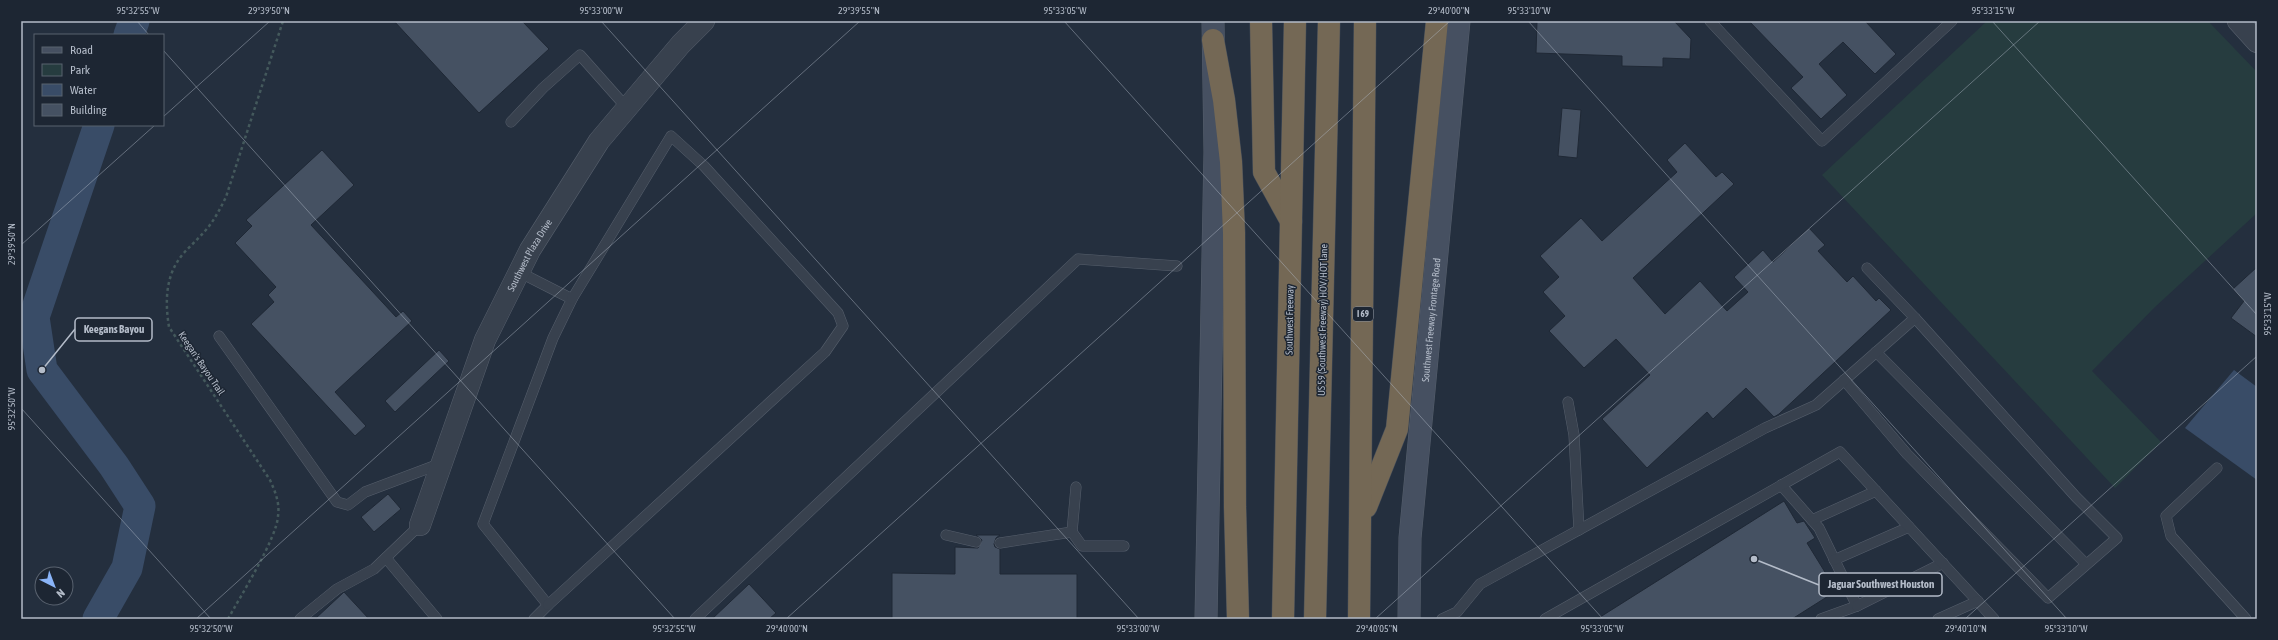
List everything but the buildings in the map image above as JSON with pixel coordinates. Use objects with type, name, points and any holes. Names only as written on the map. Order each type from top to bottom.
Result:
[{"type":"highway","points":[[1261,21],[1264,172],[1292,222]]},
{"type":"highway","name":"Southwest Freeway","points":[[1283,619],[1296,21]]},
{"type":"highway","name":"US 59 (Southwest Freeway) HOV/HOT lane","points":[[1316,619],[1329,21]]},
{"type":"highway","name":"I 69","points":[[1359,619],[1362,517],[1365,21]]},
{"type":"highway","points":[[1362,517],[1397,430],[1437,21]]},
{"type":"highway","points":[[1213,30],[1224,100],[1232,178],[1238,619]]},
{"type":"main road","name":"Southwest Freeway Frontage Road","points":[[1409,619],[1410,538],[1458,21]]},
{"type":"main road","points":[[1206,619],[1215,152],[1213,30]]},
{"type":"street","name":"Southwest Plaza Drive","points":[[420,525],[485,340],[530,250],[599,141],[681,44],[704,21]]},
{"type":"street","points":[[2238,21],[2257,42]]},
{"type":"lane","points":[[1710,21],[1822,141],[1952,21]]},
{"type":"lane","points":[[511,122],[543,88],[580,56],[627,108]]},
{"type":"lane","points":[[534,619],[825,352],[843,326],[838,313],[833,307],[704,166],[671,136],[572,299],[553,338],[483,524],[548,605]]},
{"type":"lane","points":[[695,619],[1078,259],[1177,266]]},
{"type":"lane","points":[[1844,380],[1908,454],[2048,598],[2117,538],[2076,497],[1868,268]]},
{"type":"lane","points":[[519,272],[572,299]]},
{"type":"lane","points":[[1442,619],[1457,612],[1480,584],[1765,428],[1816,405],[1915,318]]},
{"type":"lane","points":[[219,336],[337,502],[348,505],[364,492],[442,463]]},
{"type":"lane","points":[[1876,352],[2086,564]]},
{"type":"lane","points":[[1568,402],[1574,435],[1579,530]]},
{"type":"lane","points":[[1545,619],[1840,452],[1994,619]]},
{"type":"lane","points":[[2216,468],[2166,516],[2171,536],[2246,619]]},
{"type":"lane","points":[[1781,485],[1819,528],[1857,606]]},
{"type":"lane","points":[[1076,487],[1072,532],[1082,546],[1124,546]]},
{"type":"lane","points":[[1812,520],[1876,491]]},
{"type":"lane","points":[[300,619],[337,589],[374,569],[420,525]]},
{"type":"lane","points":[[1834,560],[1909,527]]},
{"type":"lane","points":[[1000,543],[1072,532]]},
{"type":"lane","points":[[946,535],[976,542]]},
{"type":"lane","points":[[386,558],[437,619]]},
{"type":"lane","points":[[1821,619],[1857,606],[1943,563]]},
{"type":"lane","points":[[1938,619],[1978,601]]},
{"type":"path","name":"Keegan's Bayou Trail","points":[[228,619],[272,535],[278,516],[276,495],[270,480],[169,328],[166,306],[168,287],[172,271],[182,254],[215,218],[226,197],[283,21]]},
{"type":"green space","points":[[1987,21],[2208,21],[2257,72],[2257,213],[2155,307],[2092,371],[2161,442],[2115,488],[1822,175]]},
{"type":"water","points":[[2234,370],[2257,387],[2257,480],[2185,428]]},
{"type":"waterway","points":[[129,34],[134,21]]},
{"type":"waterway","points":[[98,619],[127,568],[140,506],[114,466],[42,370],[34,317],[99,126]]},
{"type":"place","name":"Keegans Bayou","points":[[42,370]]},
{"type":"place","name":"Jaguar Southwest Houston","points":[[1754,559]]}]
